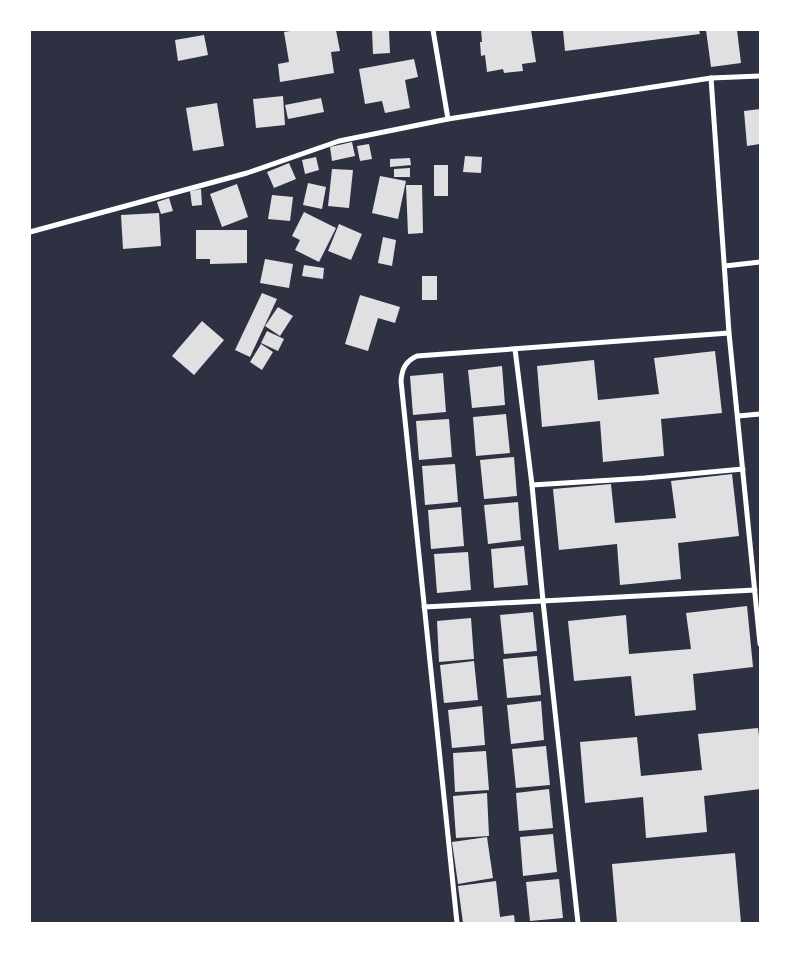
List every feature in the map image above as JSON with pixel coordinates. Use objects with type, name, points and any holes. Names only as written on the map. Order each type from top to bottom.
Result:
[{"type":"street","points":[[433,30],[448,119]]},
{"type":"street","points":[[30,232],[247,173],[339,141],[448,119],[711,78],[760,76]]},
{"type":"street","points":[[711,78],[730,333],[760,644]]},
{"type":"street","points":[[725,266],[760,262]]},
{"type":"street","points":[[457,923],[400,381],[401,372],[410,359],[417,356],[730,333]]},
{"type":"street","points":[[515,349],[532,485],[578,923]]},
{"type":"street","points":[[738,416],[760,414]]},
{"type":"street","points":[[532,485],[645,478],[743,469]]},
{"type":"street","points":[[424,608],[755,590]]},
{"type":"building","points":[[296,30],[336,30],[340,51],[331,52],[334,73],[280,82],[278,64],[289,62],[284,32]]},
{"type":"building","points":[[372,30],[389,30],[390,53],[373,54]]},
{"type":"building","points":[[481,30],[531,30],[536,62],[522,64],[523,71],[504,73],[503,69],[487,72],[485,55],[481,56]]},
{"type":"building","points":[[563,30],[699,30],[700,34],[565,51]]},
{"type":"building","points":[[706,30],[737,30],[741,63],[711,67]]},
{"type":"building","points":[[204,35],[208,55],[178,61],[175,40]]},
{"type":"building","points":[[414,59],[418,77],[405,80],[410,108],[385,113],[382,101],[365,104],[359,69]]},
{"type":"building","points":[[283,96],[285,125],[256,128],[253,99]]},
{"type":"building","points":[[321,98],[324,112],[288,119],[285,105]]},
{"type":"building","points":[[217,103],[224,146],[193,151],[186,108]]},
{"type":"building","points":[[760,109],[760,144],[747,146],[744,111]]},
{"type":"building","points":[[352,142],[355,156],[332,161],[330,147]]},
{"type":"building","points":[[369,144],[372,159],[360,161],[357,146]]},
{"type":"building","points":[[465,156],[482,157],[481,173],[463,172]]},
{"type":"building","points":[[316,157],[319,170],[305,174],[302,160]]},
{"type":"building","points":[[410,158],[411,165],[390,167],[390,159]]},
{"type":"building","points":[[289,163],[296,179],[274,188],[267,172]]},
{"type":"building","points":[[434,165],[448,165],[448,196],[434,196]]},
{"type":"building","points":[[410,168],[410,177],[394,177],[394,169]]},
{"type":"building","points":[[332,169],[353,170],[349,208],[328,206]]},
{"type":"building","points":[[380,176],[406,181],[398,219],[372,213]]},
{"type":"building","points":[[308,183],[326,187],[322,209],[303,205]]},
{"type":"building","points":[[237,184],[248,217],[222,227],[210,194]]},
{"type":"building","points":[[406,185],[422,185],[423,233],[408,234]]},
{"type":"building","points":[[201,189],[202,205],[192,206],[190,191]]},
{"type":"building","points":[[272,195],[293,197],[290,221],[268,219]]},
{"type":"building","points":[[169,198],[173,211],[161,214],[157,202]]},
{"type":"building","points":[[304,212],[336,228],[319,262],[295,250],[300,240],[292,236]]},
{"type":"building","points":[[159,213],[161,246],[123,249],[121,215]]},
{"type":"building","points":[[339,224],[362,234],[351,260],[328,251]]},
{"type":"building","points":[[196,230],[247,230],[247,263],[210,264],[210,259],[196,259]]},
{"type":"building","points":[[383,237],[396,240],[392,266],[378,263]]},
{"type":"building","points":[[265,259],[293,264],[289,288],[260,283]]},
{"type":"building","points":[[304,265],[324,268],[323,279],[302,276]]},
{"type":"building","points":[[422,276],[437,276],[437,300],[422,300]]},
{"type":"building","points":[[262,293],[277,299],[250,357],[235,350]]},
{"type":"building","points":[[360,295],[400,307],[395,323],[378,318],[368,351],[345,344]]},
{"type":"building","points":[[278,307],[293,316],[280,336],[265,326]]},
{"type":"building","points":[[202,321],[224,340],[194,375],[172,356]]},
{"type":"building","points":[[267,331],[284,339],[278,351],[261,343]]},
{"type":"building","points":[[261,344],[273,352],[262,370],[250,362]]},
{"type":"building","points":[[715,351],[722,413],[661,419],[664,456],[603,462],[600,421],[542,427],[537,366],[594,360],[598,400],[659,394],[654,358]]},
{"type":"building","points":[[502,366],[505,405],[472,408],[468,370]]},
{"type":"building","points":[[443,373],[446,412],[413,415],[410,376]]},
{"type":"building","points":[[506,414],[510,453],[476,456],[473,417]]},
{"type":"building","points":[[449,419],[452,457],[419,460],[416,421]]},
{"type":"building","points":[[514,457],[517,496],[484,499],[480,460]]},
{"type":"building","points":[[455,464],[458,502],[425,505],[422,466]]},
{"type":"building","points":[[732,474],[739,536],[678,543],[681,579],[620,585],[617,544],[559,550],[553,489],[611,484],[615,523],[676,518],[671,481]]},
{"type":"building","points":[[518,502],[521,540],[488,544],[484,505]]},
{"type":"building","points":[[461,507],[464,546],[431,549],[428,510]]},
{"type":"building","points":[[524,546],[528,585],[494,588],[491,549]]},
{"type":"building","points":[[468,552],[471,590],[437,593],[434,554]]},
{"type":"building","points":[[747,606],[753,667],[693,674],[696,710],[635,716],[631,676],[574,681],[568,621],[626,615],[629,654],[691,649],[686,613]]},
{"type":"building","points":[[533,612],[537,651],[504,654],[500,615]]},
{"type":"building","points":[[471,618],[474,659],[439,662],[437,621]]},
{"type":"building","points":[[537,656],[541,695],[507,698],[503,659]]},
{"type":"building","points":[[474,661],[478,700],[444,703],[440,665]]},
{"type":"building","points":[[541,701],[544,740],[511,744],[507,705]]},
{"type":"building","points":[[482,706],[485,745],[452,748],[448,710]]},
{"type":"building","points":[[758,728],[760,789],[704,796],[707,832],[646,838],[643,797],[585,803],[580,742],[637,737],[641,776],[702,770],[698,734]]},
{"type":"building","points":[[546,746],[550,785],[516,788],[512,749]]},
{"type":"building","points":[[486,751],[489,790],[455,792],[453,753]]},
{"type":"building","points":[[549,789],[553,828],[519,831],[516,793]]},
{"type":"building","points":[[487,793],[489,836],[456,838],[453,796]]},
{"type":"building","points":[[553,834],[557,872],[523,876],[520,837]]},
{"type":"building","points":[[487,837],[493,878],[458,884],[452,842]]},
{"type":"building","points":[[735,853],[741,923],[617,923],[612,864]]},
{"type":"building","points":[[559,879],[563,918],[530,921],[526,882]]},
{"type":"building","points":[[496,881],[500,917],[514,915],[515,923],[463,923],[458,886]]}]
